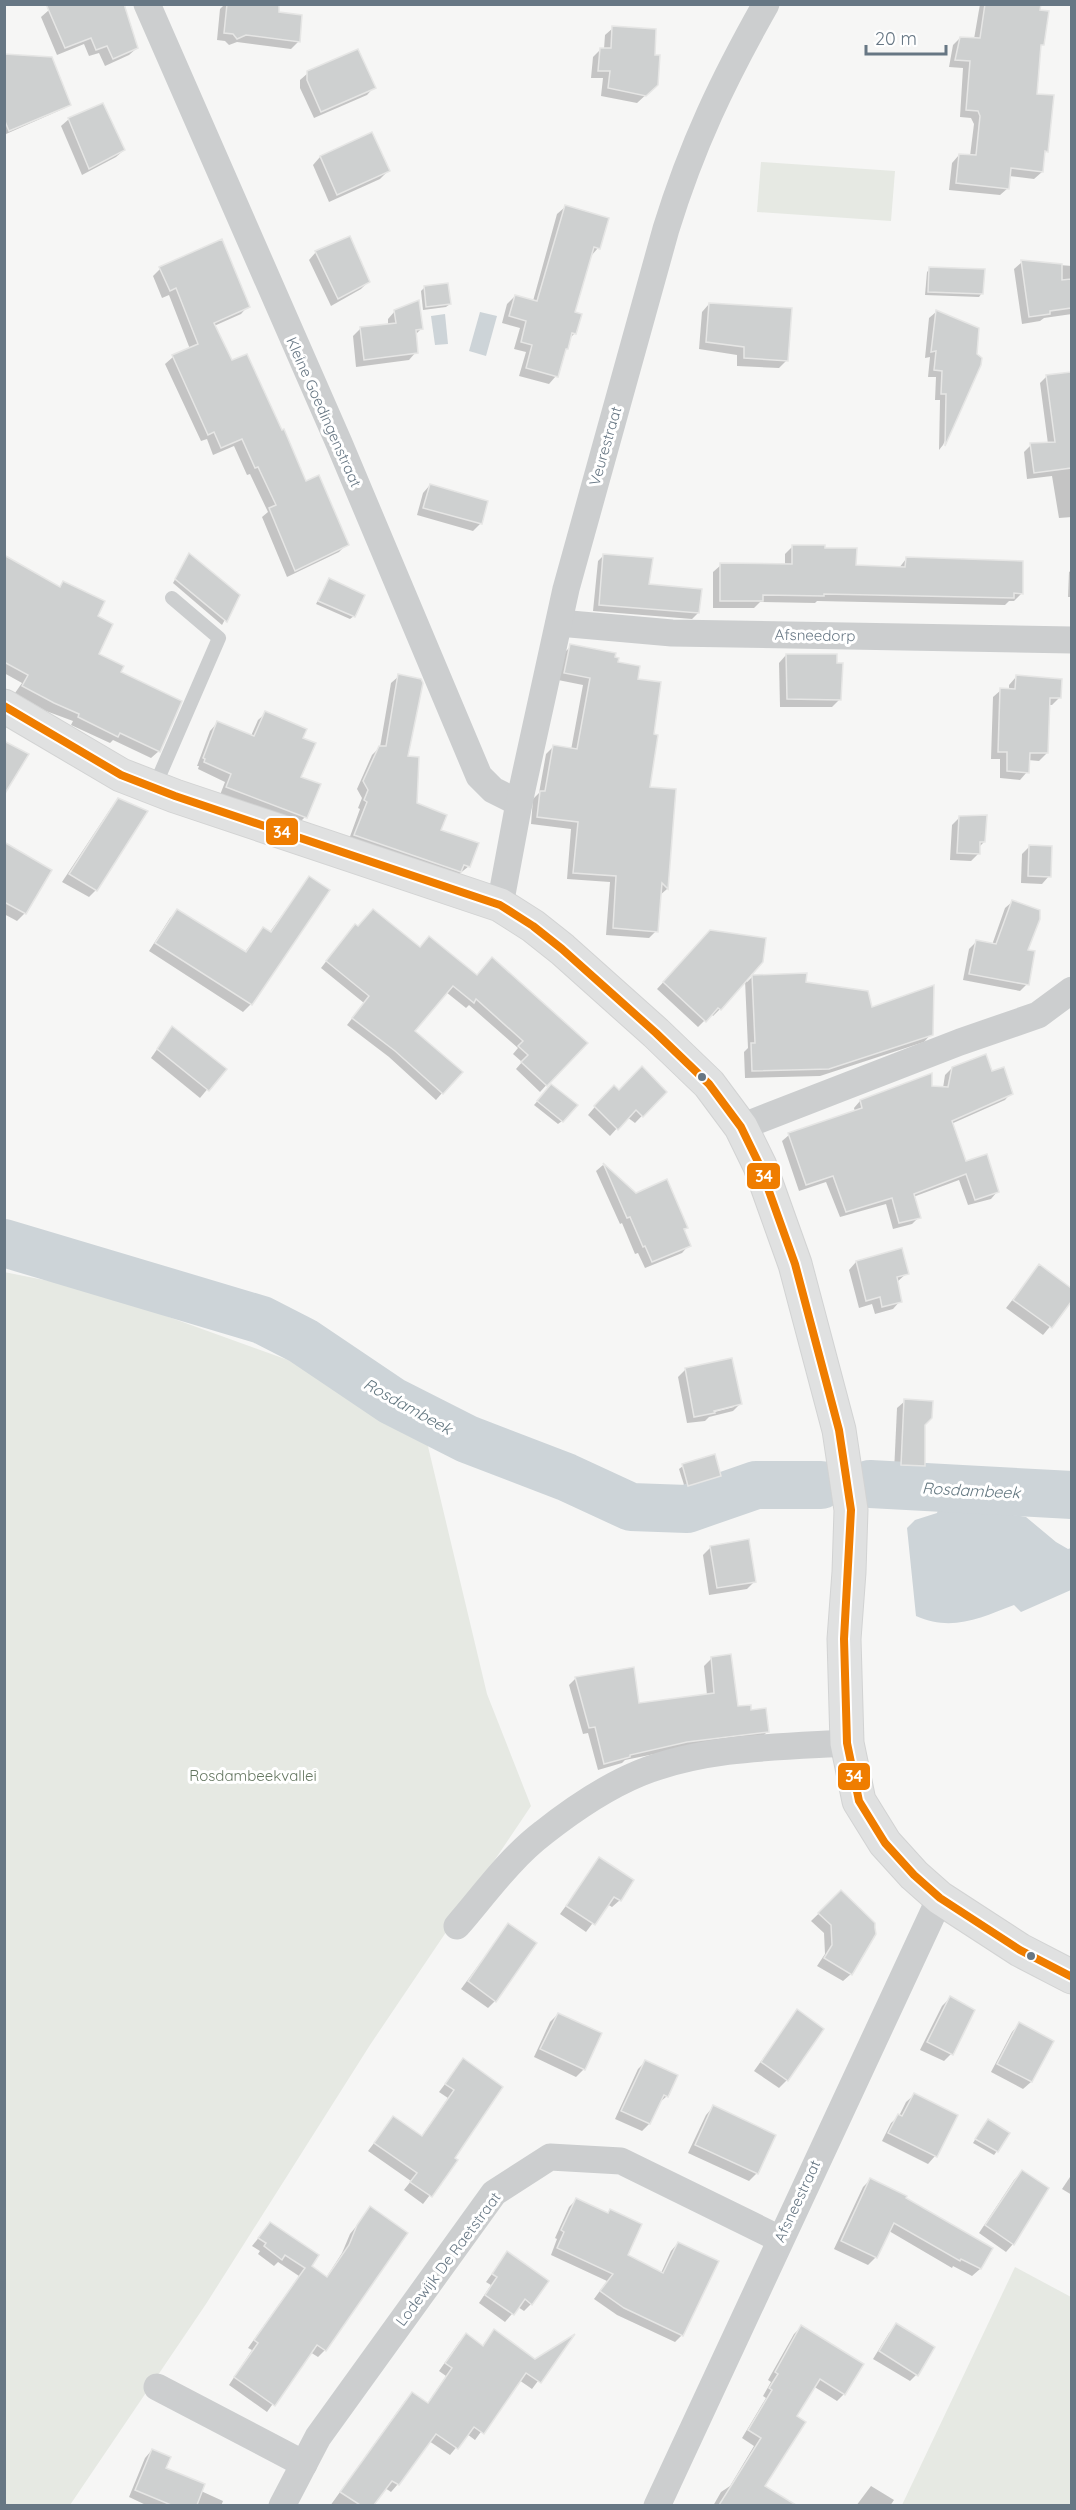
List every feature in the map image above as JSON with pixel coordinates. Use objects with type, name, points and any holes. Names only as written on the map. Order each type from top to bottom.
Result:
[{"type":"street","name":"Kleine Goedingenstraat","points":[[147,4],[339,443],[479,776],[494,790],[519,803]]},
{"type":"street","name":"Veurestraat","points":[[500,905],[519,803],[559,623],[587,511],[683,175],[702,127],[728,72],[766,4]]},
{"type":"street","name":"Afsneedorp","points":[[559,623],[672,633],[1071,640]]},
{"type":"street","points":[[4,706],[121,775],[500,905],[533,926],[562,950],[656,1033],[709,1084],[741,1127],[760,1166],[795,1264],[839,1430],[851,1510],[844,1639],[847,1743],[859,1801],[885,1843],[914,1875],[940,1898],[1020,1950],[1065,1967]]},
{"type":"street","points":[[741,1127],[960,1042],[1038,1015],[1071,990]]},
{"type":"street","points":[[457,1926],[501,1874],[542,1833],[613,1785],[677,1761],[746,1749],[847,1743]]},
{"type":"street","name":"Afsneestraat","points":[[657,2505],[940,1898]]},
{"type":"street","name":"Lodewijk De Raetstraat","points":[[282,2505],[318,2437],[494,2193],[550,2157],[621,2161],[780,2239]]},
{"type":"street","points":[[157,2387],[304,2464]]},
{"type":"lane","points":[[154,788],[219,638],[172,598]]},
{"type":"green space","points":[[761,162],[895,171],[891,221],[757,212]]},
{"type":"green space","name":"Rosdambeekvallei","points":[[4,1272],[94,1290],[338,1378],[421,1417],[487,1694],[531,1806],[370,2045],[206,2304],[70,2505],[5,2505]]},
{"type":"green space","points":[[1015,2267],[1071,2297],[1071,2505],[902,2505]]},
{"type":"shaded area","points":[[480,312],[497,316],[486,356],[469,351]]},
{"type":"shaded area","points":[[445,314],[448,344],[435,345],[431,316]]},
{"type":"shaded area","points":[[940,1504],[1007,1505],[1008,1514],[1026,1517],[1056,1542],[1068,1549],[1071,1548],[1071,1590],[1021,1612],[1014,1605],[978,1618],[954,1623],[929,1621],[916,1616],[907,1528],[915,1520],[937,1513]]},
{"type":"building","points":[[46,4],[124,4],[138,48],[113,59],[107,46],[96,50],[91,38],[65,48]]},
{"type":"building","points":[[227,4],[279,4],[279,12],[302,15],[300,42],[246,35],[237,39],[233,34],[224,33]]},
{"type":"building","points":[[985,4],[1041,4],[1040,10],[1049,11],[1044,45],[1041,45],[1037,94],[1054,95],[1048,152],[1045,151],[1043,172],[1011,168],[1009,189],[956,183],[959,154],[976,155],[980,116],[978,111],[966,110],[970,61],[955,60],[960,37],[980,38]]},
{"type":"building","points":[[612,26],[656,29],[655,55],[660,55],[658,85],[646,96],[608,88],[610,71],[598,71],[600,48],[611,48]]},
{"type":"building","points":[[358,49],[376,88],[321,112],[307,80],[307,71]]},
{"type":"building","points":[[4,54],[52,57],[71,105],[9,131],[4,119]]},
{"type":"building","points":[[103,103],[125,150],[89,169],[68,118]]},
{"type":"building","points":[[372,132],[390,171],[337,195],[320,156]]},
{"type":"building","points":[[565,205],[609,218],[600,249],[594,247],[575,312],[582,314],[576,334],[572,333],[558,377],[526,368],[532,345],[521,342],[526,321],[509,316],[515,295],[537,301]]},
{"type":"building","points":[[350,236],[370,282],[338,299],[315,251]]},
{"type":"building","points":[[222,239],[250,307],[214,323],[232,360],[247,354],[282,430],[284,429],[306,481],[319,475],[349,545],[295,571],[269,508],[276,505],[258,467],[255,468],[242,439],[221,448],[214,432],[208,435],[172,355],[198,344],[176,288],[170,291],[159,267]]},
{"type":"building","points":[[1021,260],[1062,264],[1062,280],[1071,279],[1071,308],[1029,317]]},
{"type":"building","points":[[929,267],[985,269],[983,294],[928,292]]},
{"type":"building","points":[[448,283],[451,304],[426,307],[424,286]]},
{"type":"building","points":[[419,300],[423,329],[416,330],[418,353],[364,360],[360,327],[396,323],[394,310]]},
{"type":"building","points":[[709,303],[792,308],[788,361],[744,358],[744,347],[706,342]]},
{"type":"building","points":[[936,310],[979,328],[977,354],[982,358],[945,446],[946,394],[941,394],[942,371],[934,370],[936,351],[931,352]]},
{"type":"building","points":[[1071,372],[1071,468],[1034,473],[1030,443],[1055,442],[1046,375]]},
{"type":"building","points":[[430,484],[488,501],[482,524],[423,508]]},
{"type":"building","points":[[792,545],[857,548],[856,565],[905,567],[906,557],[1023,561],[1023,594],[1014,593],[1014,598],[763,595],[763,601],[720,601],[720,563],[792,564]]},
{"type":"building","points":[[189,553],[240,595],[227,622],[175,579]]},
{"type":"building","points":[[603,554],[653,558],[649,584],[702,589],[699,613],[599,605]]},
{"type":"building","points":[[4,555],[60,587],[63,581],[105,601],[98,616],[113,624],[99,654],[124,666],[121,672],[182,701],[160,752],[120,733],[118,737],[78,717],[79,714],[22,686],[28,675],[4,662]]},
{"type":"building","points":[[329,578],[365,595],[355,617],[318,601]]},
{"type":"building","points":[[570,644],[616,653],[615,657],[619,658],[618,662],[640,666],[638,679],[661,682],[654,734],[658,735],[650,787],[676,789],[668,889],[662,883],[658,932],[613,928],[616,876],[573,873],[578,822],[537,817],[540,791],[545,791],[553,745],[577,749],[590,678],[564,673]]},
{"type":"building","points":[[786,654],[837,654],[837,663],[843,663],[841,700],[787,699]]},
{"type":"building","points":[[398,674],[421,679],[423,683],[408,756],[419,757],[417,803],[447,815],[441,830],[479,843],[470,867],[464,865],[461,872],[354,835],[367,802],[364,800],[368,790],[363,781],[379,746],[386,746]]},
{"type":"building","points":[[1016,675],[1062,679],[1061,698],[1050,698],[1048,753],[1030,753],[1029,773],[1007,771],[1007,752],[998,752],[1000,688],[1015,689]]},
{"type":"building","points":[[265,711],[307,729],[303,738],[316,743],[301,777],[321,784],[307,818],[226,787],[231,774],[204,762],[203,758],[217,721],[254,736]]},
{"type":"building","points":[[4,741],[29,754],[4,795]]},
{"type":"building","points":[[118,798],[148,811],[97,891],[69,874]]},
{"type":"building","points":[[987,815],[985,842],[980,842],[980,854],[957,853],[959,816]]},
{"type":"building","points":[[4,842],[52,870],[26,914],[4,902]]},
{"type":"building","points":[[1029,845],[1052,846],[1051,877],[1028,876]]},
{"type":"building","points":[[309,876],[330,890],[252,1005],[155,943],[177,909],[246,952],[263,927],[271,932]]},
{"type":"building","points":[[1012,900],[1040,910],[1040,919],[1028,950],[1035,951],[1029,985],[969,974],[976,940],[996,944]]},
{"type":"building","points":[[373,909],[420,947],[429,936],[477,975],[492,957],[588,1043],[547,1086],[521,1062],[528,1055],[518,1046],[523,1041],[476,999],[474,1003],[453,986],[415,1031],[463,1072],[443,1094],[395,1051],[352,1018],[369,996],[326,961],[355,924],[358,926]]},
{"type":"building","points":[[710,930],[766,938],[763,962],[721,1010],[718,1008],[706,1022],[663,982]]},
{"type":"building","points":[[807,973],[806,982],[868,991],[872,1007],[934,985],[933,1035],[829,1069],[752,1071],[751,1043],[755,1043],[752,975]]},
{"type":"building","points":[[172,1026],[227,1069],[209,1091],[157,1049]]},
{"type":"building","points":[[986,1054],[992,1071],[1004,1067],[1013,1094],[952,1121],[966,1161],[987,1154],[999,1192],[975,1200],[966,1174],[914,1194],[921,1218],[899,1223],[892,1198],[846,1212],[833,1176],[806,1185],[788,1133],[862,1108],[860,1100],[932,1073],[932,1086],[948,1087],[952,1067]]},
{"type":"building","points":[[642,1066],[667,1092],[643,1117],[636,1110],[618,1130],[594,1106],[614,1085],[619,1090]]},
{"type":"building","points":[[551,1084],[578,1105],[563,1122],[537,1101]]},
{"type":"building","points":[[603,1163],[636,1193],[667,1179],[688,1228],[684,1229],[691,1246],[652,1262],[630,1217],[627,1218]]},
{"type":"building","points":[[902,1248],[909,1274],[897,1277],[902,1302],[882,1307],[880,1297],[866,1301],[856,1261]]},
{"type":"building","points":[[1039,1264],[1071,1288],[1071,1302],[1052,1328],[1013,1300]]},
{"type":"building","points":[[732,1358],[742,1404],[694,1417],[685,1368]]},
{"type":"building","points":[[904,1399],[933,1401],[932,1418],[925,1425],[925,1466],[901,1465]]},
{"type":"building","points":[[715,1454],[721,1476],[688,1486],[682,1464]]},
{"type":"building","points":[[749,1539],[756,1582],[717,1588],[710,1546]]},
{"type":"building","points":[[731,1654],[738,1706],[751,1705],[751,1710],[766,1708],[769,1732],[687,1742],[630,1755],[630,1757],[604,1764],[595,1727],[589,1728],[575,1677],[634,1667],[639,1703],[714,1693],[711,1657]]},
{"type":"building","points":[[599,1857],[634,1880],[621,1901],[614,1897],[595,1925],[566,1906]]},
{"type":"building","points":[[841,1890],[875,1923],[876,1934],[852,1975],[824,1958],[832,1945],[831,1925],[818,1913]]},
{"type":"building","points":[[508,1923],[537,1943],[496,2002],[468,1981]]},
{"type":"building","points":[[950,1996],[975,2010],[953,2055],[927,2042]]},
{"type":"building","points":[[797,2009],[824,2029],[788,2081],[761,2062]]},
{"type":"building","points":[[558,2013],[602,2033],[585,2070],[540,2049]]},
{"type":"building","points":[[1019,2022],[1054,2041],[1032,2082],[997,2064]]},
{"type":"building","points":[[463,2058],[503,2087],[455,2158],[458,2160],[432,2197],[410,2182],[417,2173],[374,2143],[393,2116],[422,2136],[454,2090],[445,2084]]},
{"type":"building","points":[[645,2060],[678,2075],[668,2097],[664,2095],[650,2124],[621,2111]]},
{"type":"building","points":[[914,2093],[958,2115],[937,2157],[888,2133],[898,2114],[902,2116]]},
{"type":"building","points":[[713,2105],[776,2135],[758,2174],[695,2145]]},
{"type":"building","points":[[988,2119],[1010,2133],[998,2152],[975,2139]]},
{"type":"building","points":[[1022,2170],[1049,2188],[1014,2245],[985,2225]]},
{"type":"building","points":[[870,2178],[907,2196],[906,2198],[993,2248],[981,2269],[961,2259],[960,2261],[894,2223],[877,2258],[841,2241]]},
{"type":"building","points":[[576,2198],[608,2213],[610,2209],[642,2224],[628,2255],[663,2273],[678,2242],[719,2261],[683,2336],[624,2308],[600,2291],[613,2274],[557,2248],[564,2232],[561,2230]]},
{"type":"building","points":[[370,2206],[408,2233],[326,2351],[317,2345],[275,2406],[234,2377],[258,2343],[254,2340],[305,2268],[285,2255],[282,2260],[264,2246],[266,2243],[258,2238],[270,2222],[319,2255],[312,2266],[327,2277],[349,2245],[357,2225]]},
{"type":"building","points":[[507,2251],[549,2281],[532,2305],[525,2299],[514,2315],[485,2295],[497,2277],[492,2274]]},
{"type":"building","points":[[896,2323],[935,2347],[918,2376],[879,2351]]},
{"type":"building","points":[[801,2325],[864,2364],[845,2395],[820,2379],[797,2416],[806,2422],[765,2486],[796,2505],[719,2505],[761,2438],[748,2430],[772,2390],[769,2388],[778,2374],[775,2372]]},
{"type":"building","points":[[494,2329],[535,2359],[575,2334],[541,2383],[526,2373],[484,2434],[474,2427],[458,2449],[436,2434],[399,2485],[392,2481],[374,2505],[360,2505],[340,2492],[412,2392],[428,2403],[452,2368],[445,2363],[466,2333],[483,2346]]},
{"type":"building","points":[[152,2449],[171,2457],[166,2468],[205,2484],[197,2505],[171,2505],[135,2490]]},
{"type":"waterway","name":"Rosdambeek","points":[[4,1243],[262,1320],[303,1341],[392,1401],[467,1439],[566,1477],[631,1507],[687,1509],[756,1485],[821,1485]]},
{"type":"waterway","name":"Rosdambeek","points":[[870,1484],[1072,1495]]},
{"type":"waterway","points":[[976,1490],[976,1505]]},
{"type":"transit line","name":"34","points":[[4,706],[121,775],[175,796],[500,905],[533,926],[562,949],[709,1084],[741,1127],[760,1166],[795,1264],[839,1430],[851,1510],[844,1639],[847,1743],[859,1801],[885,1843],[914,1875],[940,1898],[1020,1950],[1072,1977]]}]
